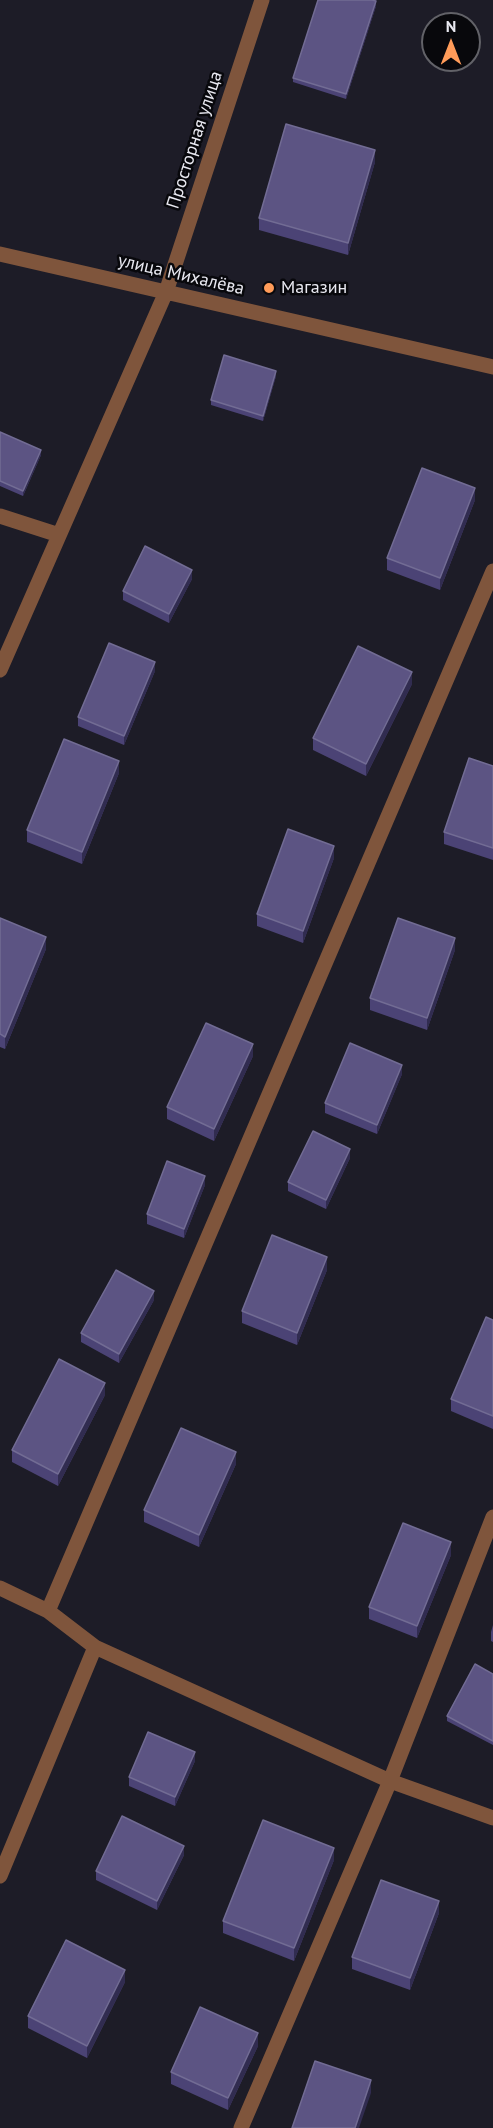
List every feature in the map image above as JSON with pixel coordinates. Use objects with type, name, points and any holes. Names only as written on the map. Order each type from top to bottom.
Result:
[{"type":"street","name":"Просторная улица","points":[[0,670],[166,292],[262,0]]},
{"type":"street","name":"улица Михалёва","points":[[0,254],[493,367]]},
{"type":"street","points":[[0,516],[59,535]]},
{"type":"street","points":[[48,1611],[493,571]]},
{"type":"street","points":[[241,2128],[390,1781],[493,1517]]},
{"type":"street","points":[[0,1588],[48,1611],[95,1647],[390,1781],[493,1818]]},
{"type":"street","points":[[0,1876],[95,1647]]},
{"type":"building","points":[[318,0],[376,1],[346,94],[293,78]]},
{"type":"building","points":[[286,124],[375,150],[348,243],[259,218]]},
{"type":"building","points":[[224,355],[276,371],[263,416],[211,400]]},
{"type":"building","points":[[0,432],[41,450],[23,491],[0,481]]},
{"type":"building","points":[[422,468],[475,488],[440,578],[387,558]]},
{"type":"building","points":[[145,546],[192,570],[169,614],[123,591]]},
{"type":"building","points":[[109,643],[155,662],[124,736],[78,717]]},
{"type":"building","points":[[358,646],[412,672],[366,764],[313,738]]},
{"type":"building","points":[[64,739],[119,761],[82,852],[27,830]]},
{"type":"building","points":[[469,758],[493,766],[493,848],[444,832]]},
{"type":"building","points":[[288,829],[334,846],[303,931],[257,914]]},
{"type":"building","points":[[0,918],[46,937],[5,1037],[0,1034]]},
{"type":"building","points":[[398,918],[455,938],[427,1018],[370,998]]},
{"type":"building","points":[[206,1023],[253,1044],[214,1129],[167,1107]]},
{"type":"building","points":[[350,1043],[402,1065],[377,1125],[325,1103]]},
{"type":"building","points":[[313,1131],[350,1149],[326,1200],[288,1182]]},
{"type":"building","points":[[167,1161],[205,1176],[184,1229],[147,1214]]},
{"type":"building","points":[[272,1235],[327,1257],[297,1333],[242,1311]]},
{"type":"building","points":[[116,1270],[154,1291],[119,1354],[81,1333]]},
{"type":"building","points":[[486,1317],[493,1320],[493,1416],[451,1399]]},
{"type":"building","points":[[59,1359],[105,1383],[58,1474],[12,1450]]},
{"type":"building","points":[[181,1428],[236,1452],[199,1535],[144,1510]]},
{"type":"building","points":[[403,1523],[451,1542],[417,1626],[369,1607]]},
{"type":"building","points":[[475,1664],[493,1674],[493,1741],[447,1716]]},
{"type":"building","points":[[148,1732],[195,1752],[175,1797],[129,1777]]},
{"type":"building","points":[[122,1816],[184,1846],[157,1901],[96,1871]]},
{"type":"building","points":[[263,1820],[334,1848],[294,1948],[223,1921]]},
{"type":"building","points":[[381,1880],[439,1901],[410,1978],[352,1957]]},
{"type":"building","points":[[66,1940],[125,1970],[87,2046],[28,2016]]},
{"type":"building","points":[[200,2007],[258,2033],[228,2098],[171,2072]]},
{"type":"building","points":[[315,2061],[371,2080],[355,2128],[292,2128]]},
{"type":"place","name":"Магазин","points":[[269,288]]}]
